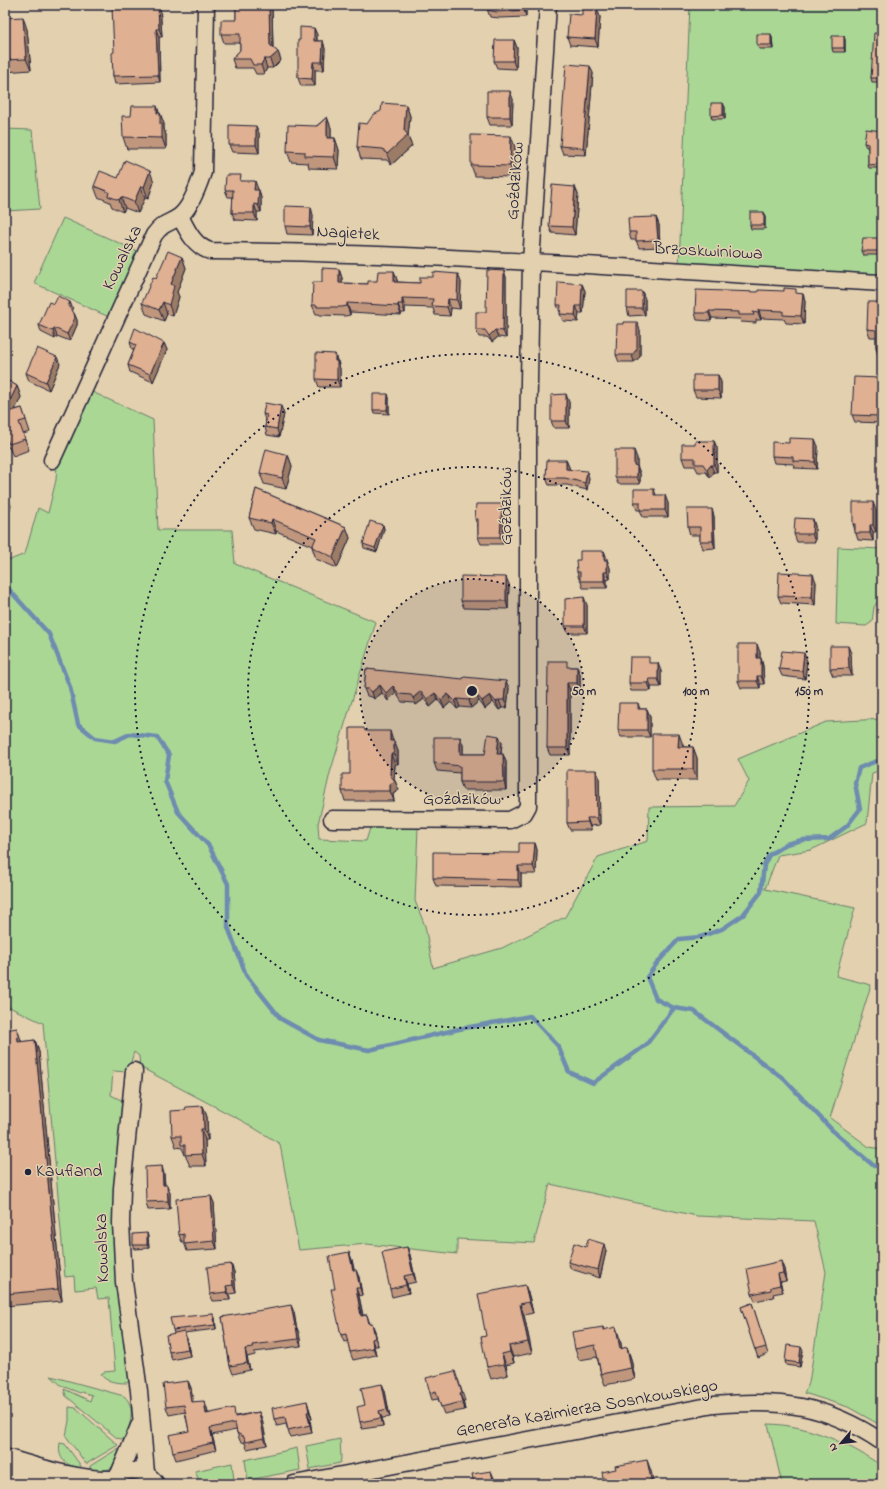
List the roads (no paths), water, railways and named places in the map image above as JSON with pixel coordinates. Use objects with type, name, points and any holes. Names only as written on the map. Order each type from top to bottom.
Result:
[{"type":"street","name":"Kowalska","points":[[52,460],[154,234],[168,221],[180,216],[196,192],[203,172],[206,5]]},
{"type":"street","name":"Goździków","points":[[332,819],[510,820],[524,814],[528,806],[528,442],[531,262],[548,5]]},
{"type":"street","name":"Nagietek","points":[[180,216],[195,241],[202,248],[210,251],[297,252],[531,262]]},
{"type":"street","name":"Brzoskwiniowa","points":[[531,262],[882,283]]},
{"type":"street","name":"Kowalska","points":[[134,1071],[123,1180],[122,1223],[124,1282],[140,1391],[141,1422],[151,1479]]},
{"type":"street","name":"Generała Kazimierza Sosnkowskiego","points":[[294,1484],[368,1477],[714,1405],[744,1402],[784,1404],[825,1413],[849,1423],[882,1442]]},
{"type":"street","name":"Kowalska","points":[[114,1479],[141,1422]]},
{"type":"street","points":[[5,1457],[100,1480],[114,1479],[128,1471],[151,1479]]},
{"type":"street","points":[[5,1470],[55,1484]]},
{"type":"waterway","points":[[5,585],[49,634],[70,687],[78,724],[95,738],[115,741],[130,734],[157,737],[169,755],[165,781],[178,812],[209,846],[228,884],[228,927],[246,975],[281,1019],[319,1040],[369,1050],[459,1029],[530,1016],[558,1046],[569,1072],[593,1083],[646,1045],[674,1008],[694,1011],[784,1079],[833,1131],[874,1166],[882,1166]]},
{"type":"waterway","points":[[674,1008],[656,999],[647,977],[658,962],[679,939],[700,937],[722,929],[743,915],[761,892],[764,865],[769,855],[786,844],[802,840],[829,839],[847,826],[860,809],[855,783],[859,768],[882,760]]},
{"type":"place","name":"Kaufland","points":[[28,1172]]}]
